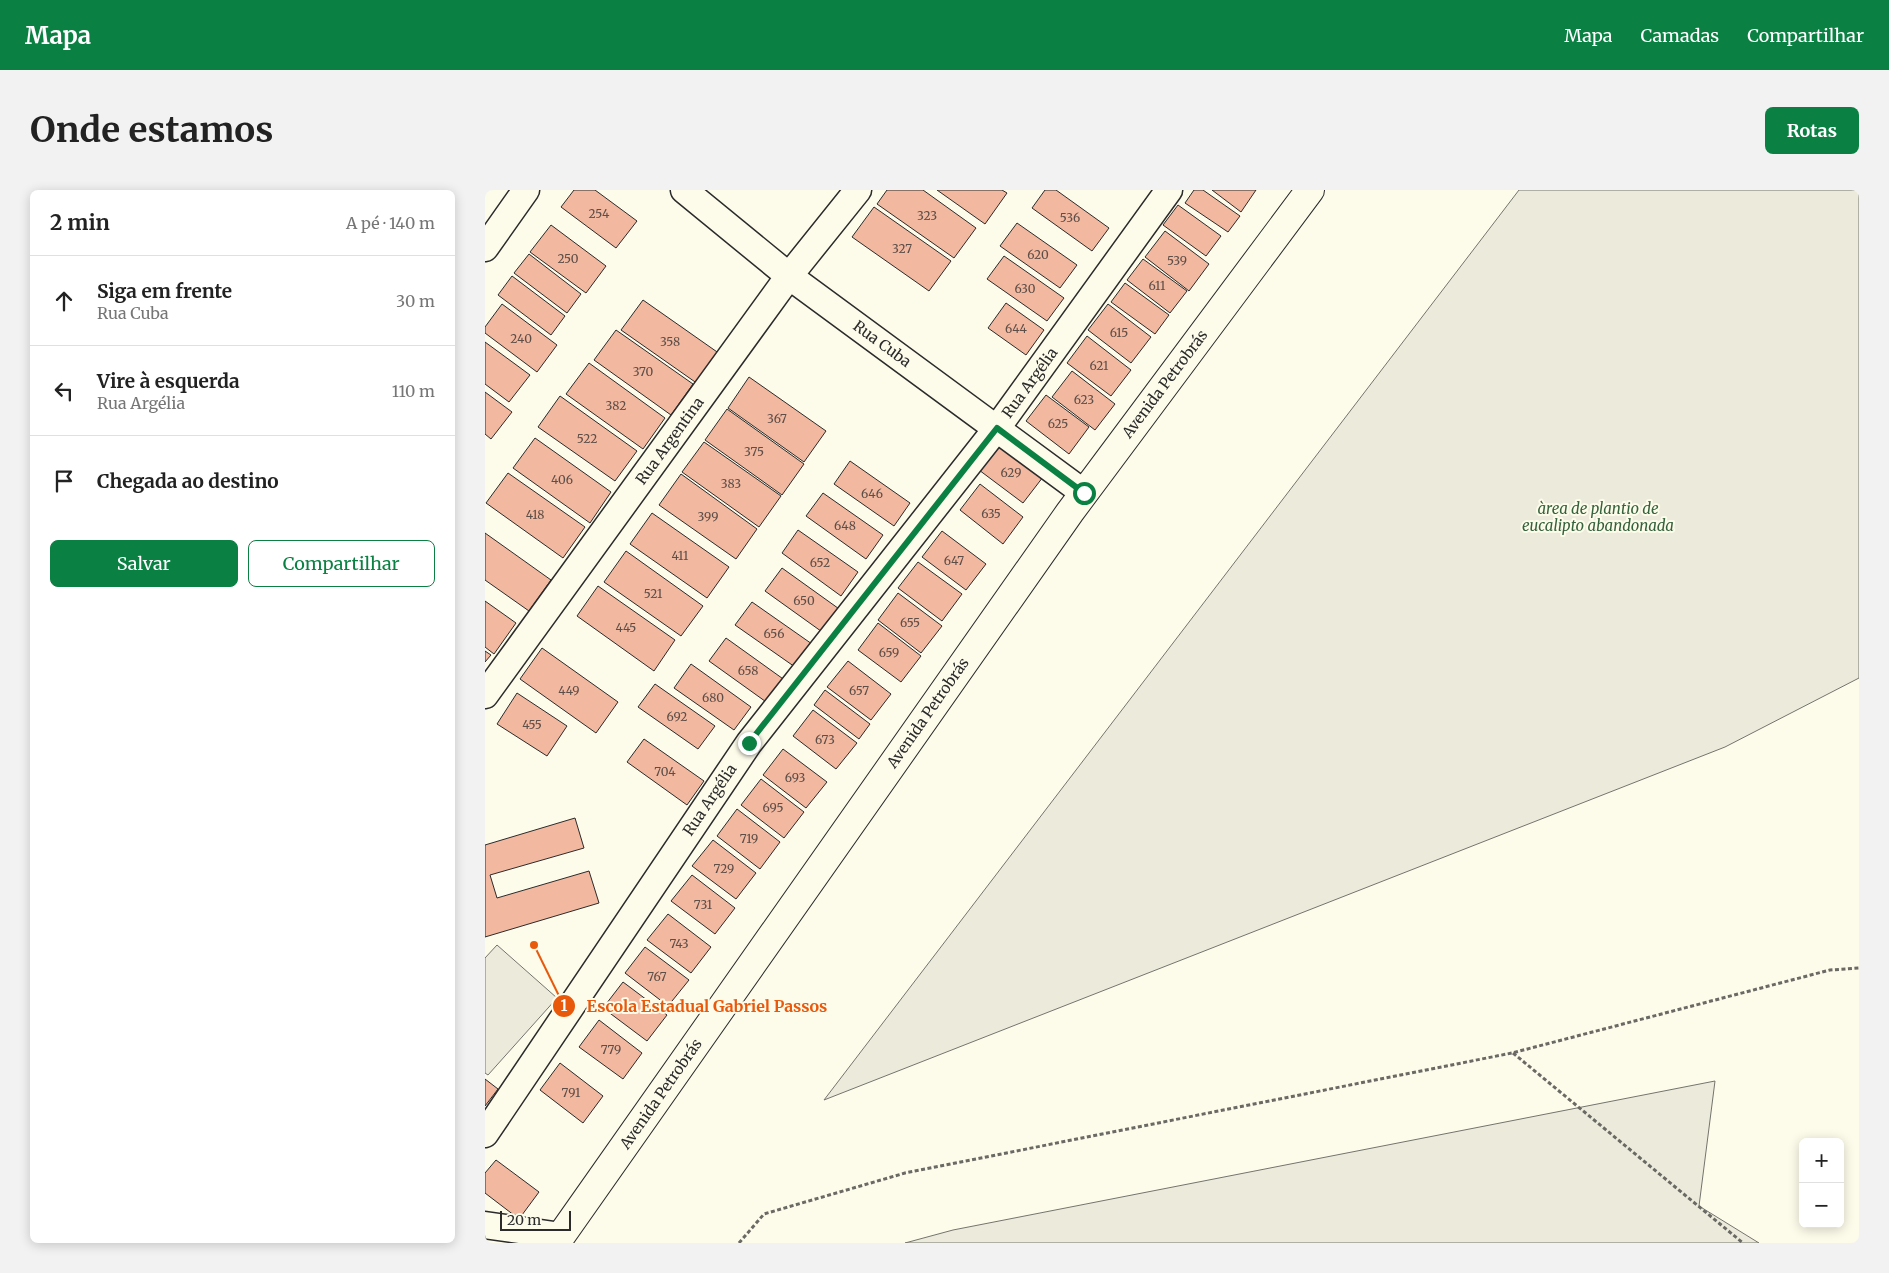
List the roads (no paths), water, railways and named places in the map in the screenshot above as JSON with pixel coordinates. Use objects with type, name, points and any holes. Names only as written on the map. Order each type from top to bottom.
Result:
[{"type":"main road","name":"Avenida Petrobrás","points":[[559,1240],[1084,493],[1310,190]]},
{"type":"street","points":[[485,248],[526,190]]},
{"type":"street","name":"Rua Cuba","points":[[685,190],[789,276],[1084,493]]},
{"type":"street","name":"Rua Argentina","points":[[485,695],[789,276],[858,190]]},
{"type":"street","name":"Rua Argélia","points":[[485,1134],[749,743],[997,428],[1169,190]]},
{"type":"street","points":[[497,1231],[559,1240]]},
{"type":"place","name":"Escola Estadual Gabriel Passos","points":[[534,945]]},
{"type":"park label","name":"àrea de plantio de eucalipto abandonada","points":[[1598,518]]}]
